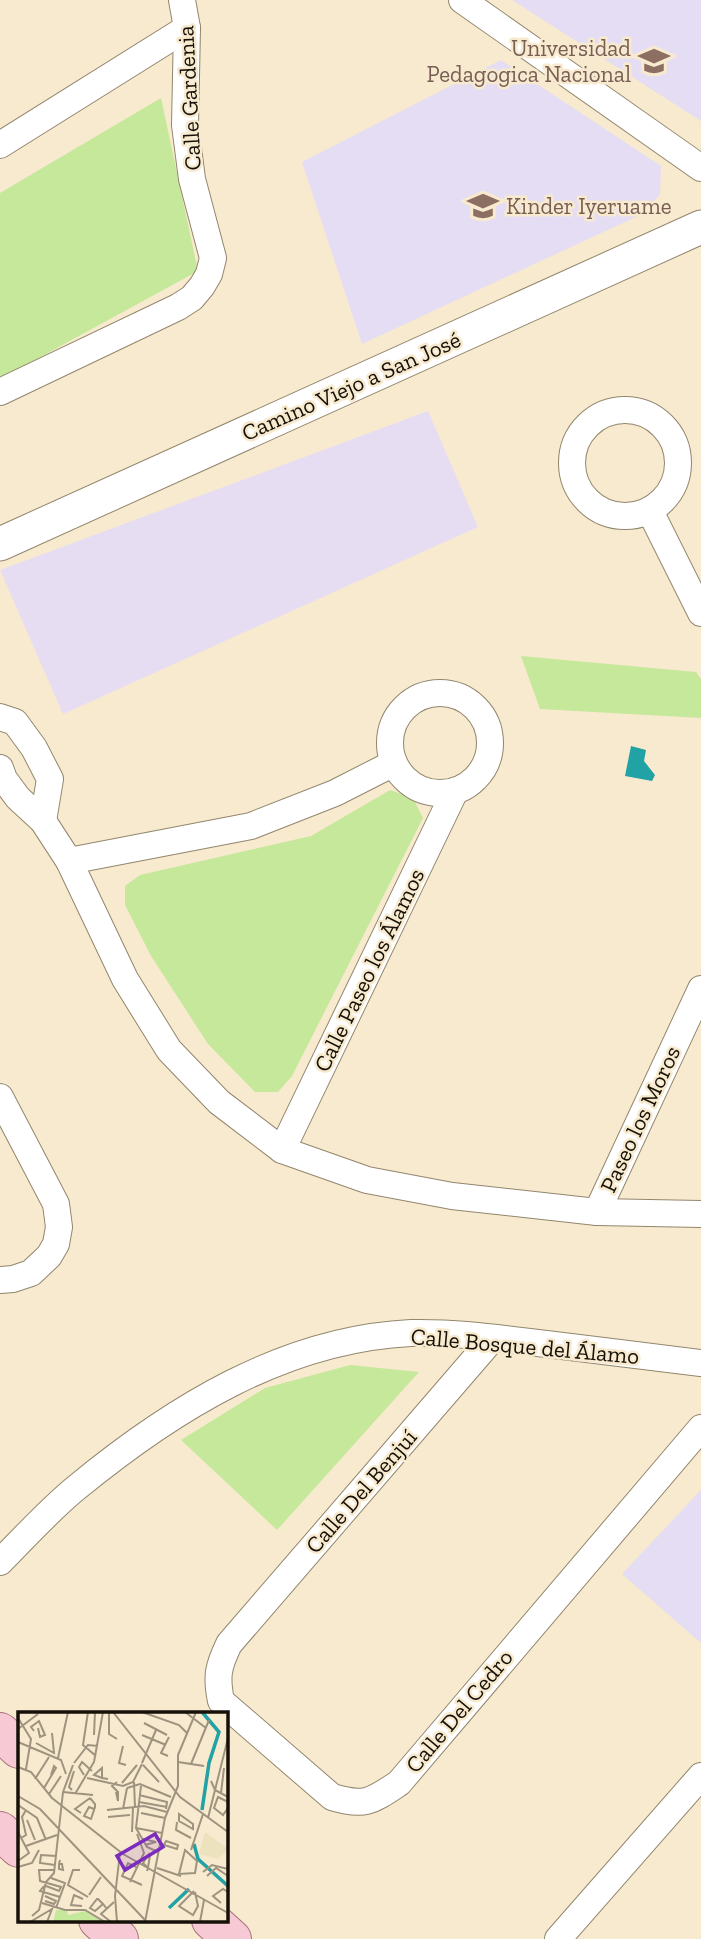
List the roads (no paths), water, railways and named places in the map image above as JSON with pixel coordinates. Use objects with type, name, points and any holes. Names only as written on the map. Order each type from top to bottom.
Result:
[{"type":"main road","points":[[0,1732],[18,1748]]},
{"type":"main road","points":[[0,1831],[18,1847]]},
{"type":"main road","points":[[100,1922],[119,1939]]},
{"type":"main road","points":[[213,1922],[232,1939]]},
{"type":"street","name":"Calle Gardenia","points":[[0,392],[178,307],[192,298],[209,274],[213,258],[192,179],[185,125],[187,28],[182,0]]},
{"type":"street","points":[[462,0],[701,168]]},
{"type":"street","points":[[0,145],[187,28]]},
{"type":"street","name":"Camino Viejo a San José","points":[[0,544],[701,227]]},
{"type":"street","points":[[611,411],[636,411],[660,422],[671,435],[678,452],[679,469],[674,486],[664,500],[650,511],[633,517],[615,516],[598,510],[585,499],[575,483],[572,466],[574,448],[582,432],[594,419],[611,411]]},
{"type":"street","points":[[650,511],[701,613]]},
{"type":"street","points":[[444,694],[461,698],[475,707],[485,721],[490,737],[488,755],[482,770],[470,783],[455,791],[441,794],[413,786],[402,776],[394,763],[390,747],[392,730],[399,714],[411,702],[427,695],[444,694]]},
{"type":"street","points":[[0,717],[15,722],[34,748],[50,779],[43,821]]},
{"type":"street","points":[[69,861],[251,826],[335,793],[394,763]]},
{"type":"street","points":[[0,768],[4,779],[18,798],[43,821],[69,861],[125,979],[169,1050],[219,1102],[282,1150],[367,1180],[452,1196],[597,1212],[701,1214]]},
{"type":"street","name":"Calle Paseo los Álamos","points":[[282,1150],[455,791]]},
{"type":"street","name":"Paseo los Moros","points":[[597,1212],[701,989]]},
{"type":"street","points":[[0,1097],[56,1204],[59,1227],[56,1244],[49,1256],[31,1273],[0,1280]]},
{"type":"street","name":"Calle Bosque del Álamo","points":[[0,1562],[74,1489],[167,1420],[222,1388],[279,1361],[346,1341],[412,1333],[493,1338],[701,1363]]},
{"type":"street","name":"Calle Del Benjuí","points":[[229,1644],[493,1338]]},
{"type":"street","name":"Calle Del Cedro","points":[[229,1644],[219,1664],[217,1680],[221,1700],[332,1797],[351,1803],[374,1800],[399,1783],[701,1428]]},
{"type":"street","points":[[558,1939],[701,1776]]},
{"type":"water","points":[[631,746],[646,750],[644,761],[655,775],[652,781],[625,776]]},
{"type":"place","name":"Universidad Pedagogica Nacional","points":[[654,61]]},
{"type":"place","name":"Kinder Iyeruame","points":[[483,206]]}]
